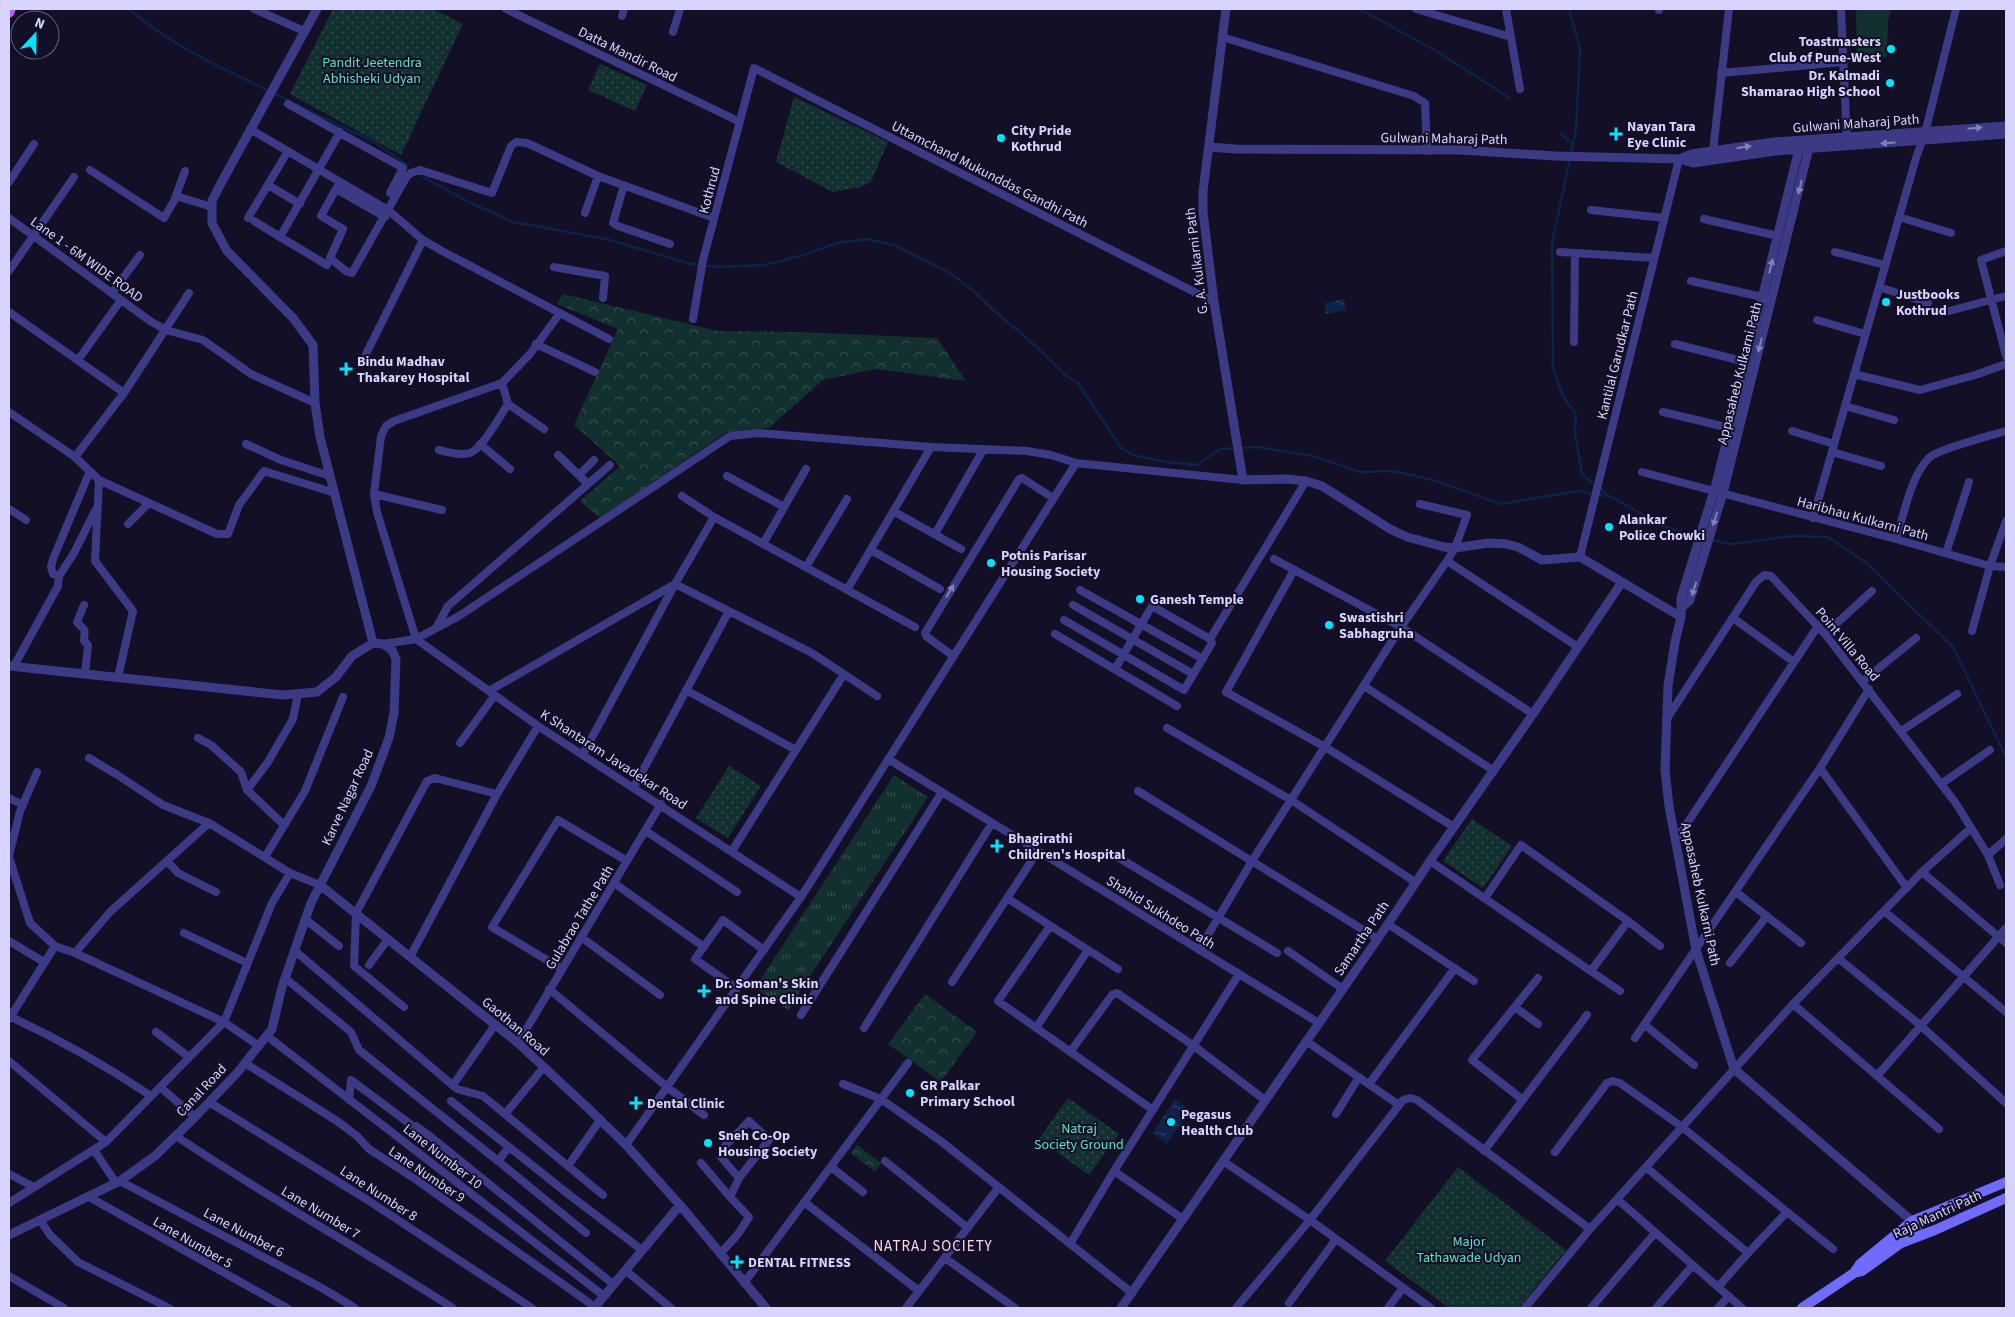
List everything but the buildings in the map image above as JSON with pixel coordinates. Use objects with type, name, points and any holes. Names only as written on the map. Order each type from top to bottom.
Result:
[{"type":"main road","name":"Raja Mantri Path","points":[[1854,1273],[1860,1264],[1912,1221],[2006,1182]]},
{"type":"main road","name":"Raja Mantri Path","points":[[1802,1308],[1854,1273],[1862,1271],[1901,1243],[2006,1198]]},
{"type":"street","points":[[254,9],[304,31]]},
{"type":"street","points":[[176,196],[212,207],[212,201],[220,185],[316,9]]},
{"type":"street","name":"Datta Mandir Road","points":[[506,9],[740,122]]},
{"type":"street","points":[[673,32],[680,9]]},
{"type":"street","name":"G. A. Kulkarni Path","points":[[1226,9],[1203,191],[1203,212],[1214,302],[1243,480]]},
{"type":"street","points":[[1416,9],[1511,37]]},
{"type":"street","points":[[1506,9],[1520,89]]},
{"type":"street","points":[[1713,151],[1729,9]]},
{"type":"street","points":[[1841,9],[1847,142]]},
{"type":"street","points":[[1813,518],[1916,158],[1924,137],[1956,9]]},
{"type":"street","points":[[1222,37],[1414,96],[1425,103],[1427,150]]},
{"type":"street","points":[[1722,73],[1843,62]]},
{"type":"street","name":"Kothrud","points":[[693,319],[703,260],[754,68]]},
{"type":"street","name":"Uttamchand Mukunddas Gandhi Path","points":[[754,68],[1214,302]]},
{"type":"street","points":[[288,104],[403,168],[390,193]]},
{"type":"street","name":"Gulwani Maharaj Path","points":[[1924,137],[2006,126]]},
{"type":"street","points":[[250,129],[319,170],[338,186],[386,214],[423,240],[609,338]]},
{"type":"street","points":[[280,237],[340,132]]},
{"type":"street","name":"Gulwani Maharaj Path","points":[[1209,147],[1236,150],[1461,150],[1555,156],[1679,159],[1693,163],[1805,145],[2006,134]]},
{"type":"street","points":[[338,186],[321,216],[343,230],[330,258],[346,271],[354,272],[407,176],[420,170],[492,193],[511,146],[516,142],[527,144],[598,176],[714,218]]},
{"type":"street","name":"Gulwani Maharaj Path","points":[[1679,159],[1692,154],[1774,142],[1805,145]]},
{"type":"street","points":[[9,182],[34,144]]},
{"type":"street","name":"Appasaheb Kulkarni Path","points":[[1718,492],[1730,428],[1746,362],[1767,298],[1778,236],[1805,145]]},
{"type":"street","name":"Appasaheb Kulkarni Path","points":[[1734,1069],[1696,950],[1665,770],[1665,721],[1671,664],[1682,607],[1690,600],[1696,566],[1718,492],[1805,145]]},
{"type":"street","points":[[288,151],[251,219],[327,265]]},
{"type":"street","name":"Kantilal Garudkar Path","points":[[1580,557],[1679,159]]},
{"type":"street","points":[[90,170],[164,218],[176,196],[185,171]]},
{"type":"street","points":[[9,271],[74,176]]},
{"type":"street","points":[[585,213],[598,176]]},
{"type":"street","points":[[268,185],[300,204]]},
{"type":"street","points":[[624,185],[613,223],[670,244]]},
{"type":"street","name":"Karve Nagar Road","points":[[212,207],[212,223],[227,251],[293,318],[313,345],[315,403],[320,437],[330,476],[378,644],[392,650],[396,659],[394,713],[389,738],[370,786],[320,885]]},
{"type":"street","points":[[1591,210],[1664,218]]},
{"type":"street","points":[[1899,217],[1951,233]]},
{"type":"street","name":"Lane 1 - 6M WIDE ROAD","points":[[9,218],[150,321],[166,330],[203,340],[251,374],[315,403]]},
{"type":"street","points":[[1704,219],[1778,236]]},
{"type":"street","points":[[366,354],[423,240]]},
{"type":"street","points":[[1560,252],[1654,258]]},
{"type":"street","points":[[1835,252],[1885,265]]},
{"type":"street","points":[[2006,252],[1981,260],[2004,340],[2006,356]]},
{"type":"street","points":[[1574,342],[1575,253]]},
{"type":"street","points":[[112,293],[140,255]]},
{"type":"street","points":[[554,267],[606,276],[602,298]]},
{"type":"street","points":[[1691,281],[1767,298]]},
{"type":"street","points":[[1879,287],[1928,304]]},
{"type":"street","points":[[75,457],[124,393],[189,293]]},
{"type":"street","points":[[1949,311],[2006,296]]},
{"type":"street","points":[[78,360],[121,300]]},
{"type":"street","points":[[9,312],[124,393]]},
{"type":"street","points":[[416,639],[377,512],[374,494],[381,436],[386,426],[394,421],[502,383],[560,313]]},
{"type":"street","points":[[1817,320],[1865,334]]},
{"type":"street","points":[[536,344],[595,372]]},
{"type":"street","points":[[1675,344],[1746,362]]},
{"type":"street","points":[[1854,374],[1920,390],[1975,375],[2006,364]]},
{"type":"street","points":[[502,383],[508,404],[544,429]]},
{"type":"street","points":[[438,450],[462,454],[469,453],[480,444],[508,404]]},
{"type":"street","points":[[1845,406],[1894,420]]},
{"type":"street","points":[[9,412],[75,457],[99,480],[218,534],[228,534],[239,505],[264,471],[335,493]]},
{"type":"street","points":[[1663,412],[1730,428]]},
{"type":"street","points":[[1792,431],[1834,444]]},
{"type":"street","points":[[1896,539],[1917,475],[1930,456],[1975,439],[2006,431]]},
{"type":"street","points":[[97,508],[59,576],[58,586],[10,666],[283,695],[317,692],[336,677],[352,656],[378,644],[416,639],[459,616],[730,436],[759,433],[931,447],[1027,451],[1051,455],[1076,463],[1243,480],[1286,479],[1306,481],[1322,486],[1406,537],[1455,548],[1489,543],[1506,544],[1518,547],[1542,560],[1580,557],[1681,618]]},
{"type":"street","points":[[246,444],[281,460],[330,476]]},
{"type":"street","points":[[480,444],[510,469]]},
{"type":"street","points":[[847,590],[931,447]]},
{"type":"street","points":[[935,534],[983,450]]},
{"type":"street","points":[[1832,452],[1881,466]]},
{"type":"street","points":[[558,455],[580,474],[588,484]]},
{"type":"street","points":[[580,474],[594,460]]},
{"type":"street","points":[[626,1145],[801,896],[1076,463]]},
{"type":"street","points":[[436,628],[448,606],[610,465]]},
{"type":"street","points":[[763,544],[806,469]]},
{"type":"street","points":[[59,576],[54,574],[50,567],[90,471]]},
{"type":"street","name":"Haribhau Kulkarni Path","points":[[1642,472],[1896,539],[1990,566],[2006,568]]},
{"type":"street","points":[[727,476],[784,507]]},
{"type":"street","points":[[953,656],[926,636],[925,633],[1019,479],[1022,478],[1053,498]]},
{"type":"street","points":[[99,480],[95,561],[133,610],[118,677]]},
{"type":"street","points":[[1210,638],[1306,481]]},
{"type":"street","points":[[1946,553],[1969,482]]},
{"type":"street","points":[[374,494],[442,510]]},
{"type":"street","points":[[682,496],[714,517],[915,627]]},
{"type":"street","points":[[806,567],[847,499]]},
{"type":"street","points":[[128,524],[149,503]]},
{"type":"street","points":[[1199,950],[1252,861],[1401,627],[1455,548],[1467,515],[1420,504]]},
{"type":"street","points":[[893,511],[962,549]]},
{"type":"street","points":[[10,512],[26,520]]},
{"type":"street","points":[[583,754],[675,584],[714,517]]},
{"type":"street","points":[[1972,631],[1990,566],[2006,521]]},
{"type":"street","points":[[871,550],[940,589]]},
{"type":"street","points":[[1274,559],[1401,627],[1533,714]]},
{"type":"street","points":[[1447,561],[1578,647]]},
{"type":"street","points":[[1294,570],[1226,692],[1325,747],[1454,827]]},
{"type":"street","name":"Point Villa Road","points":[[1665,721],[1756,582],[1764,575],[1771,576],[1825,634],[1941,784],[1988,855],[2000,885]]},
{"type":"street","name":"Samartha Path","points":[[1121,1308],[1378,939],[1415,882],[1494,771],[1622,582]]},
{"type":"street","points":[[675,584],[812,653],[877,696]]},
{"type":"street","points":[[460,743],[492,693],[675,584]]},
{"type":"street","points":[[1080,590],[1203,659]]},
{"type":"street","points":[[1825,634],[1872,591]]},
{"type":"street","points":[[84,605],[77,622],[84,628],[86,633],[84,641],[88,645],[86,674]]},
{"type":"street","points":[[1073,605],[1193,674]]},
{"type":"street","points":[[1064,620],[1123,656],[1184,690],[1212,643],[1210,638],[1152,606],[1141,624],[1133,638],[1123,656],[1116,669]]},
{"type":"street","points":[[634,787],[730,611]]},
{"type":"street","points":[[1733,618],[1794,662]]},
{"type":"street","points":[[1676,840],[1818,626]]},
{"type":"street","points":[[1055,634],[1178,706]]},
{"type":"street","points":[[1863,681],[1916,638]]},
{"type":"street","name":"K Shantaram Javadekar Road","points":[[416,639],[538,726],[801,896]]},
{"type":"street","points":[[732,851],[844,674]]},
{"type":"street","points":[[1364,686],[1494,771]]},
{"type":"street","points":[[1636,1038],[1820,768],[1869,689]]},
{"type":"street","points":[[686,690],[796,750]]},
{"type":"street","points":[[247,790],[268,762],[293,719],[298,694]]},
{"type":"street","points":[[1901,731],[1957,694]]},
{"type":"street","points":[[265,857],[305,791],[342,697]]},
{"type":"street","points":[[410,957],[497,794],[538,726]]},
{"type":"street","points":[[1167,728],[1291,800],[1415,882]]},
{"type":"street","points":[[198,738],[211,745],[240,772],[247,790],[284,825]]},
{"type":"street","points":[[1941,784],[1990,750]]},
{"type":"street","points":[[88,758],[163,805],[208,823],[290,873],[320,885]]},
{"type":"street","name":"Shahid Sukhdeo Path","points":[[888,759],[1319,1023]]},
{"type":"street","points":[[1820,768],[1907,888]]},
{"type":"street","points":[[37,772],[23,805],[9,856],[30,923],[55,946],[224,1022],[259,1046]]},
{"type":"street","points":[[404,1007],[354,966],[356,912],[427,781],[435,778],[497,794]]},
{"type":"street","points":[[1138,791],[1378,939]]},
{"type":"street","points":[[801,1015],[942,792]]},
{"type":"street","points":[[9,798],[23,805]]},
{"type":"street","name":"Gulabrao Tathe Path","points":[[518,1043],[661,804]]},
{"type":"street","points":[[562,969],[492,927],[558,820],[627,861]]},
{"type":"street","points":[[75,954],[110,912],[208,823]]},
{"type":"street","points":[[864,1028],[992,823]]},
{"type":"street","points":[[1525,1308],[1590,1229],[1793,1004],[1922,872],[1971,828]]},
{"type":"street","points":[[646,830],[737,892]]},
{"type":"street","points":[[1988,855],[2006,839]]},
{"type":"street","points":[[1485,898],[1521,845],[1660,946]]},
{"type":"street","points":[[952,982],[1038,851]]},
{"type":"street","points":[[1110,852],[1277,953]]},
{"type":"street","points":[[1430,861],[1620,991]]},
{"type":"street","points":[[167,862],[178,872],[216,892]]},
{"type":"street","points":[[1922,872],[2006,943]]},
{"type":"street","points":[[9,1203],[106,1142],[224,1022],[272,903],[290,873]]},
{"type":"street","points":[[614,883],[704,946]]},
{"type":"street","name":"Gaothan Road","points":[[320,885],[518,1043],[600,1120],[626,1145],[680,1205],[766,1308]]},
{"type":"street","name":"Canal Road","points":[[9,1235],[118,1182],[155,1156],[210,1102],[245,1063],[272,1029],[294,950],[320,885]]},
{"type":"street","points":[[1736,892],[1801,943]]},
{"type":"street","points":[[1006,898],[1118,969]]},
{"type":"street","points":[[1884,911],[2006,1012]]},
{"type":"street","points":[[1730,963],[1767,916]]},
{"type":"street","points":[[305,919],[339,946]]},
{"type":"street","points":[[736,988],[694,959],[723,920],[764,950]]},
{"type":"street","points":[[1592,971],[1628,921]]},
{"type":"street","points":[[1388,924],[1474,981]]},
{"type":"street","points":[[1050,926],[998,1001],[1153,1110]]},
{"type":"street","points":[[1877,1076],[2006,928]]},
{"type":"street","points":[[184,933],[247,963]]},
{"type":"street","points":[[581,937],[660,995]]},
{"type":"street","points":[[369,965],[388,939]]},
{"type":"street","points":[[9,941],[44,962]]},
{"type":"street","points":[[55,946],[9,1017],[68,1044],[116,1072],[151,1096]]},
{"type":"street","points":[[294,950],[457,1089],[483,1096],[506,1113],[603,1195]]},
{"type":"street","points":[[1036,1028],[1088,950]]},
{"type":"street","points":[[1288,951],[1343,989]]},
{"type":"street","points":[[1838,958],[1920,1025],[2006,1103]]},
{"type":"street","points":[[1369,1084],[1454,968]]},
{"type":"street","points":[[1070,1244],[1239,974]]},
{"type":"street","points":[[285,978],[351,1032],[360,1050],[586,1233]]},
{"type":"street","points":[[1523,1100],[1472,1060],[1538,978]]},
{"type":"street","points":[[549,989],[704,1114]]},
{"type":"street","points":[[1070,1052],[1112,995],[1117,993],[1194,1046],[1265,1100]]},
{"type":"street","points":[[1793,1004],[1939,1129]]},
{"type":"street","points":[[1515,1007],[1538,1024]]},
{"type":"street","points":[[1484,1152],[1587,1014]]},
{"type":"street","points":[[453,1085],[495,1025]]},
{"type":"street","points":[[1645,1025],[1694,1064]]},
{"type":"street","points":[[156,1032],[189,1057]]},
{"type":"street","name":"Lane Number 10","points":[[267,1036],[604,1296]]},
{"type":"street","points":[[1306,1042],[1399,1105]]},
{"type":"street","points":[[9,1061],[106,1142]]},
{"type":"street","name":"Lane Number 9","points":[[245,1063],[337,1121],[357,1136],[369,1149],[418,1181],[594,1308]]},
{"type":"street","points":[[744,1283],[908,1063]]},
{"type":"street","points":[[506,1113],[544,1067]]},
{"type":"street","points":[[1734,1069],[1912,1221],[1921,1235]]},
{"type":"street","points":[[1336,1114],[1359,1077]]},
{"type":"street","points":[[349,1100],[351,1080],[414,1127],[420,1128],[614,1284]]},
{"type":"street","points":[[1555,1152],[1607,1083],[1613,1081],[1682,1127],[1786,1213],[1833,1249]]},
{"type":"street","points":[[843,1084],[881,1099],[942,1142],[1132,1293]]},
{"type":"street","points":[[160,1087],[195,1117]]},
{"type":"street","points":[[1236,1308],[1310,1220],[1403,1100],[1410,1098],[1417,1100],[1484,1152],[1590,1229]]},
{"type":"street","points":[[451,1101],[642,1250]]},
{"type":"street","name":"Lane Number 8","points":[[210,1102],[366,1199],[532,1308]]},
{"type":"street","points":[[568,1166],[600,1120]]},
{"type":"street","points":[[730,1197],[740,1178],[769,1140],[748,1122],[723,1148],[721,1157],[740,1178]]},
{"type":"street","name":"Lane Number 7","points":[[176,1136],[221,1166],[453,1308]]},
{"type":"street","points":[[498,1161],[509,1146]]},
{"type":"street","points":[[94,1150],[118,1182]]},
{"type":"street","points":[[885,1161],[968,1228]]},
{"type":"street","points":[[1224,1161],[1310,1220],[1431,1308]]},
{"type":"street","points":[[701,1163],[749,1217],[738,1234],[720,1254]]},
{"type":"street","points":[[831,1167],[863,1192]]},
{"type":"street","points":[[1646,1168],[1748,1253]]},
{"type":"street","points":[[1114,1171],[1183,1219]]},
{"type":"street","points":[[9,1174],[34,1187]]},
{"type":"street","name":"Lane Number 6","points":[[118,1182],[322,1288],[355,1308]]},
{"type":"street","points":[[906,1308],[999,1187]]},
{"type":"street","name":"Lane Number 5","points":[[88,1197],[286,1308]]},
{"type":"street","points":[[1617,1199],[1742,1308]]},
{"type":"street","points":[[804,1202],[919,1291]]},
{"type":"street","points":[[594,1308],[680,1205]]},
{"type":"street","points":[[1718,1287],[1786,1213]]},
{"type":"street","points":[[40,1220],[50,1235],[78,1262],[169,1308]]},
{"type":"street","points":[[1591,1308],[1656,1233]]},
{"type":"street","points":[[1290,1303],[1336,1239]]},
{"type":"street","points":[[945,1258],[1015,1308]]},
{"type":"street","points":[[1656,1308],[1693,1265]]},
{"type":"street","points":[[626,1270],[671,1308]]},
{"type":"street","points":[[9,1276],[64,1308]]},
{"type":"street","points":[[1388,1308],[1403,1288]]},
{"type":"street","points":[[1718,1308],[1729,1296]]},
{"type":"green space","name":"Pandit Jeetendra Abhisheki Udyan","points":[[333,9],[434,9],[463,24],[401,155],[290,94]]},
{"type":"green space","points":[[1856,9],[1891,9],[1888,22],[1887,57],[1857,59]]},
{"type":"green space","points":[[600,64],[647,85],[635,111],[588,90]]},
{"type":"green space","points":[[794,97],[888,142],[871,182],[861,187],[833,192],[776,162]]},
{"type":"green space","points":[[563,294],[718,331],[799,332],[937,338],[966,381],[876,369],[823,380],[769,428],[727,432],[600,518],[580,501],[620,466],[574,425],[618,329],[557,304]]},
{"type":"green space","points":[[729,766],[761,786],[728,838],[696,818]]},
{"type":"green space","points":[[894,775],[928,797],[788,1010],[755,988]]},
{"type":"green space","points":[[1472,819],[1512,846],[1483,888],[1443,861]]},
{"type":"green space","points":[[925,994],[977,1032],[941,1082],[888,1044]]},
{"type":"green space","name":"Natraj Society Ground","points":[[1068,1098],[1119,1134],[1089,1175],[1039,1139]]},
{"type":"green space","points":[[857,1145],[881,1163],[875,1172],[851,1153]]},
{"type":"green space","name":"Major Tathawade Udyan","points":[[1458,1167],[1566,1250],[1519,1308],[1449,1308],[1385,1261]]},
{"type":"water","points":[[1344,299],[1346,310],[1326,314],[1324,303]]},
{"type":"water","name":"Pegasus Health Club","points":[[1175,1100],[1190,1110],[1167,1144],[1152,1133]]},
{"type":"waterway","points":[[129,9],[147,24],[186,49],[290,101]]},
{"type":"waterway","points":[[1360,9],[1436,51],[1510,98]]},
{"type":"waterway","points":[[1569,9],[1580,49],[1576,130],[1552,243],[1553,368],[1564,398],[1576,414],[1575,433],[1582,475],[1596,485]]},
{"type":"waterway","points":[[295,104],[376,143],[407,165]]},
{"type":"waterway","points":[[1561,134],[1573,144]]},
{"type":"waterway","points":[[423,177],[469,202],[513,222],[606,239],[691,264],[719,267],[764,265],[804,255],[837,243],[866,239],[894,245],[947,271],[970,288],[1036,346],[1065,375],[1078,383],[1121,448],[1133,455],[1166,462],[1197,465],[1220,449],[1258,447],[1313,456],[1360,472],[1393,471],[1433,480],[1501,504],[1579,491],[1612,497],[1660,525],[1697,537]]},
{"type":"waterway","points":[[1600,488],[1609,496]]},
{"type":"waterway","points":[[1710,540],[1732,544],[1792,536],[1828,537],[1865,562],[1953,647],[2006,757]]},
{"type":"place","name":"Toastmasters Club of Pune-West","points":[[1891,49]]},
{"type":"place","name":"Dr. Kalmadi Shamarao High School","points":[[1890,83]]},
{"type":"place","name":"Nayan Tara Eye Clinic","points":[[1616,134]]},
{"type":"place","name":"City Pride Kothrud","points":[[1001,138]]},
{"type":"place","name":"Justbooks Kothrud","points":[[1886,302]]},
{"type":"place","name":"Bindu Madhav Thakarey Hospital","points":[[346,369]]},
{"type":"place","name":"Alankar Police Chowki","points":[[1609,527]]},
{"type":"place","name":"Potnis Parisar Housing Society","points":[[991,563]]},
{"type":"place","name":"Ganesh Temple","points":[[1140,599]]},
{"type":"place","name":"Swastishri Sabhagruha","points":[[1329,625]]},
{"type":"place","name":"Bhagirathi Children's Hospital","points":[[997,846]]},
{"type":"place","name":"Dr. Soman's Skin and Spine Clinic","points":[[704,991]]},
{"type":"place","name":"GR Palkar Primary School","points":[[910,1093]]},
{"type":"place","name":"Dental Clinic","points":[[636,1103]]},
{"type":"place","name":"Pegasus Health Club","points":[[1171,1122]]},
{"type":"place","name":"Sneh Co-Op Housing Society","points":[[708,1143]]},
{"type":"place","name":"DENTAL FITNESS","points":[[737,1262]]},
{"type":"district","name":"NATRAJ SOCIETY","points":[[933,1246]]}]
